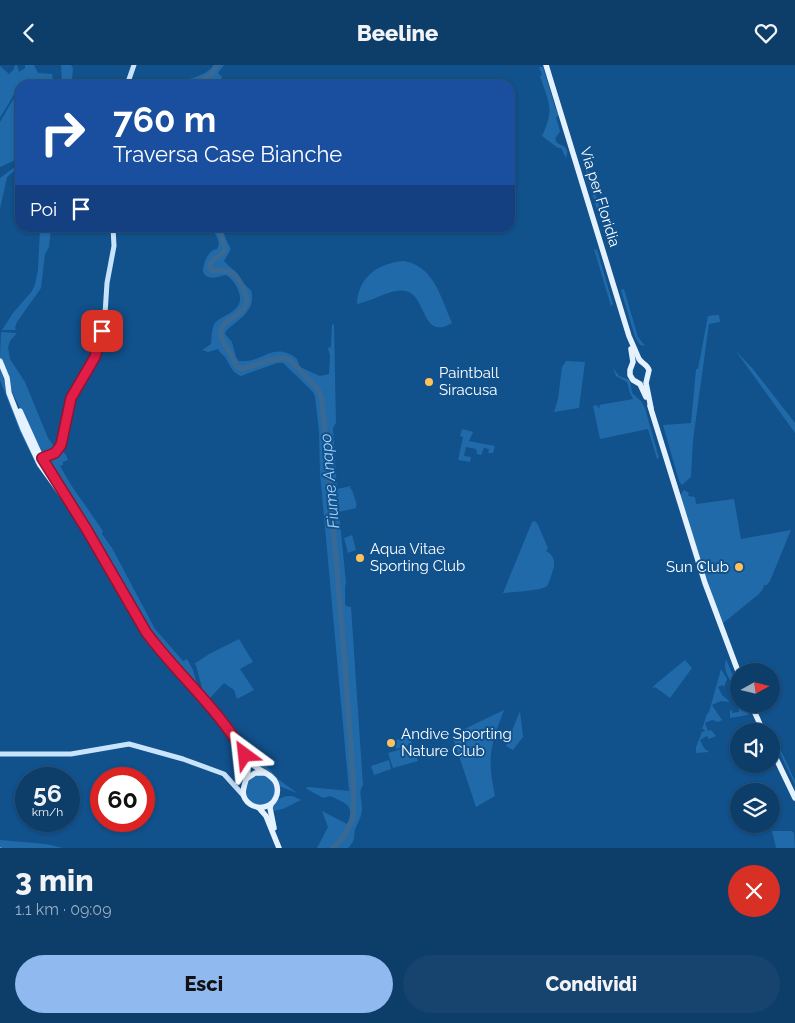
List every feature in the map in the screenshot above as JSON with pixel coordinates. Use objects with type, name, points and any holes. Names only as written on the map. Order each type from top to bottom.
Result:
[{"type":"main road","name":"Via per Floridia","points":[[546,65],[629,336]]},
{"type":"main road","points":[[629,336],[641,363],[647,366],[649,370],[646,380],[650,408]]},
{"type":"main road","points":[[629,336],[633,365],[630,375],[633,380],[638,382],[646,380]]},
{"type":"main road","points":[[0,361],[7,378],[9,393],[23,429],[43,459],[146,632],[217,714],[232,733],[245,755],[257,768],[275,780],[277,796],[270,808],[276,840]]},
{"type":"main road","points":[[633,365],[641,363]]},
{"type":"main road","points":[[638,382],[650,408],[704,583],[735,663]]},
{"type":"main road","points":[[9,387],[43,459]]},
{"type":"main road","points":[[245,755],[248,768],[243,795],[250,804],[259,808],[266,816],[279,848]]},
{"type":"main road","points":[[780,767],[795,798]]},
{"type":"main road","points":[[245,781],[255,773],[266,773]]},
{"type":"main road","points":[[259,808],[271,804]]},
{"type":"street","points":[[129,80],[134,65]]},
{"type":"street","points":[[43,459],[55,453],[63,440],[71,398],[97,351],[105,314],[107,283],[114,246],[113,232]]},
{"type":"street","points":[[0,755],[71,754],[130,744],[183,759],[224,774],[243,795]]},
{"type":"street","points":[[233,783],[245,781]]},
{"type":"shaded area","points":[[15,65],[17,65],[19,72],[25,68],[25,65],[34,65],[38,73],[52,74],[53,80],[15,80],[15,93],[0,118],[0,66],[9,74]]},
{"type":"shaded area","points":[[61,65],[71,65],[73,68],[72,80],[62,80]]},
{"type":"shaded area","points":[[214,65],[224,65],[218,73],[222,77],[221,80],[188,80],[206,72]]},
{"type":"shaded area","points":[[539,67],[543,67],[559,116],[556,117],[560,131],[556,139],[557,143],[564,146],[567,150],[566,158],[561,148],[558,148],[542,136],[548,119],[549,106]]},
{"type":"shaded area","points":[[14,98],[15,160],[0,167],[0,122]]},
{"type":"shaded area","points":[[583,154],[586,154],[592,160],[588,170],[601,212],[597,210],[586,172],[590,161]]},
{"type":"shaded area","points":[[15,167],[15,170],[7,177],[0,209],[0,178]]},
{"type":"shaded area","points":[[40,232],[51,232],[49,247],[45,254],[41,288],[17,322],[16,330],[2,330],[13,313],[32,291],[38,270]]},
{"type":"shaded area","points":[[213,232],[222,232],[231,249],[224,261],[251,290],[252,297],[249,309],[225,334],[232,342],[239,361],[247,361],[275,352],[281,352],[297,359],[300,367],[320,376],[329,374],[330,356],[328,348],[331,347],[332,324],[334,325],[336,423],[333,428],[337,489],[351,486],[350,488],[357,505],[356,508],[339,512],[346,583],[345,604],[351,607],[363,785],[360,793],[361,813],[353,842],[348,848],[317,848],[328,827],[322,811],[347,824],[350,809],[348,805],[330,796],[323,798],[305,788],[349,791],[320,473],[319,431],[315,397],[313,392],[283,363],[277,363],[241,376],[233,370],[218,349],[208,352],[202,350],[211,344],[214,325],[236,309],[240,298],[236,286],[228,276],[207,277],[203,272],[207,258],[211,252],[217,249],[219,243]]},
{"type":"shaded area","points":[[594,249],[597,250],[613,304],[611,306]]},
{"type":"shaded area","points":[[404,261],[423,269],[429,276],[440,294],[452,323],[442,327],[435,326],[429,322],[417,300],[412,294],[405,291],[394,291],[357,304],[361,286],[371,273],[386,265]]},
{"type":"shaded area","points":[[624,289],[638,337],[645,346],[640,345],[635,337],[621,290]]},
{"type":"shaded area","points":[[719,315],[720,322],[709,324],[693,440],[691,477],[682,485],[679,481],[663,425],[691,423],[696,369],[698,369],[708,316]]},
{"type":"shaded area","points":[[1,332],[17,333],[10,341],[8,347],[10,359],[25,382],[48,438],[56,449],[46,454],[41,452],[13,394],[0,357]]},
{"type":"shaded area","points":[[735,350],[753,369],[795,423],[795,433]]},
{"type":"shaded area","points":[[566,361],[585,362],[579,408],[554,412],[558,399],[562,367]]},
{"type":"shaded area","points":[[0,366],[6,388],[37,463],[34,464],[35,462],[20,432],[0,380]]},
{"type":"shaded area","points":[[613,368],[619,376],[630,380],[632,393],[641,401],[645,408],[659,458],[657,459],[648,429],[600,439],[593,406],[597,405],[598,408],[600,407],[599,405],[633,399],[627,382],[616,376]]},
{"type":"shaded area","points":[[462,429],[473,432],[469,441],[495,446],[493,453],[488,453],[489,449],[484,448],[481,455],[477,454],[476,449],[466,447],[464,456],[471,457],[470,462],[458,460],[463,437],[460,436]]},
{"type":"shaded area","points":[[61,449],[68,460],[60,466],[103,531],[102,534],[112,548],[155,629],[183,661],[187,659],[193,670],[199,690],[151,635],[81,517],[45,462],[45,459],[58,453]]},
{"type":"shaded area","name":"Sun Club","points":[[684,490],[689,493],[688,496],[695,497],[696,504],[734,499],[741,539],[791,530],[770,581],[767,585],[764,585],[759,594],[722,624],[680,495]]},
{"type":"shaded area","points":[[535,521],[548,548],[546,551],[553,559],[554,567],[549,582],[544,588],[503,593],[532,522]]},
{"type":"shaded area","points":[[352,535],[356,550],[348,553],[344,538]]},
{"type":"shaded area","points":[[239,639],[253,662],[240,669],[254,690],[237,699],[234,690],[224,683],[207,699],[203,692],[196,665],[194,664]]},
{"type":"shaded area","points":[[726,659],[730,669],[730,681],[726,670]]},
{"type":"shaded area","points":[[685,660],[692,668],[670,698],[655,687],[653,689],[657,683]]},
{"type":"shaded area","points":[[721,669],[727,679],[724,687],[723,685],[718,687],[722,695],[730,702],[721,701],[712,705],[722,720],[718,722],[712,720],[705,723],[708,731],[711,730],[716,736],[709,739],[707,736],[700,740],[704,748],[709,752],[696,753],[696,747],[702,732],[705,731],[702,729],[709,712]]},
{"type":"shaded area","points":[[504,710],[491,752],[491,771],[495,796],[476,807],[452,735]]},
{"type":"shaded area","points":[[520,711],[523,737],[513,750],[506,746]]},
{"type":"shaded area","points":[[220,713],[278,779],[297,793],[281,787],[251,760]]},
{"type":"shaded area","points":[[730,713],[749,713],[748,715],[730,718]]},
{"type":"shaded area","points":[[410,736],[412,744],[396,749],[393,741]]},
{"type":"shaded area","points":[[413,746],[418,761],[393,768],[388,753]]},
{"type":"shaded area","points":[[780,748],[795,781],[795,785],[780,753]]},
{"type":"shaded area","points":[[389,760],[391,769],[374,775],[371,766]]},
{"type":"shaded area","points":[[260,775],[271,779],[275,790],[271,801],[260,805],[249,801],[245,790],[249,779]]},
{"type":"shaded area","points":[[287,796],[293,796],[301,800],[283,809],[273,811],[273,805],[276,801]]},
{"type":"shaded area","points":[[791,831],[794,833],[795,848],[776,848],[772,833]]},
{"type":"shaded area","points":[[0,840],[46,844],[63,848],[0,848]]},
{"type":"waterway","name":"Fiume Anapo","points":[[202,80],[211,75],[217,65]]},
{"type":"waterway","name":"Fiume Anapo","points":[[220,232],[225,250],[209,267],[213,271],[226,271],[235,275],[246,295],[244,309],[228,320],[221,330],[222,340],[235,363],[242,369],[270,360],[284,358],[291,361],[318,389],[322,400],[354,791],[353,819],[343,838],[333,848]]},
{"type":"place","name":"Paintball Siracusa","points":[[429,382]]},
{"type":"place","name":"Aqua Vitae Sporting Club","points":[[360,558]]},
{"type":"place","name":"Sun Club","points":[[739,567]]},
{"type":"place","name":"Andive Sporting Nature Club","points":[[391,743]]},
{"type":"route","points":[[102,331],[95,357],[71,398],[61,445],[55,453],[42,458],[44,464],[70,501],[146,632],[217,714],[232,733],[245,755]]}]
